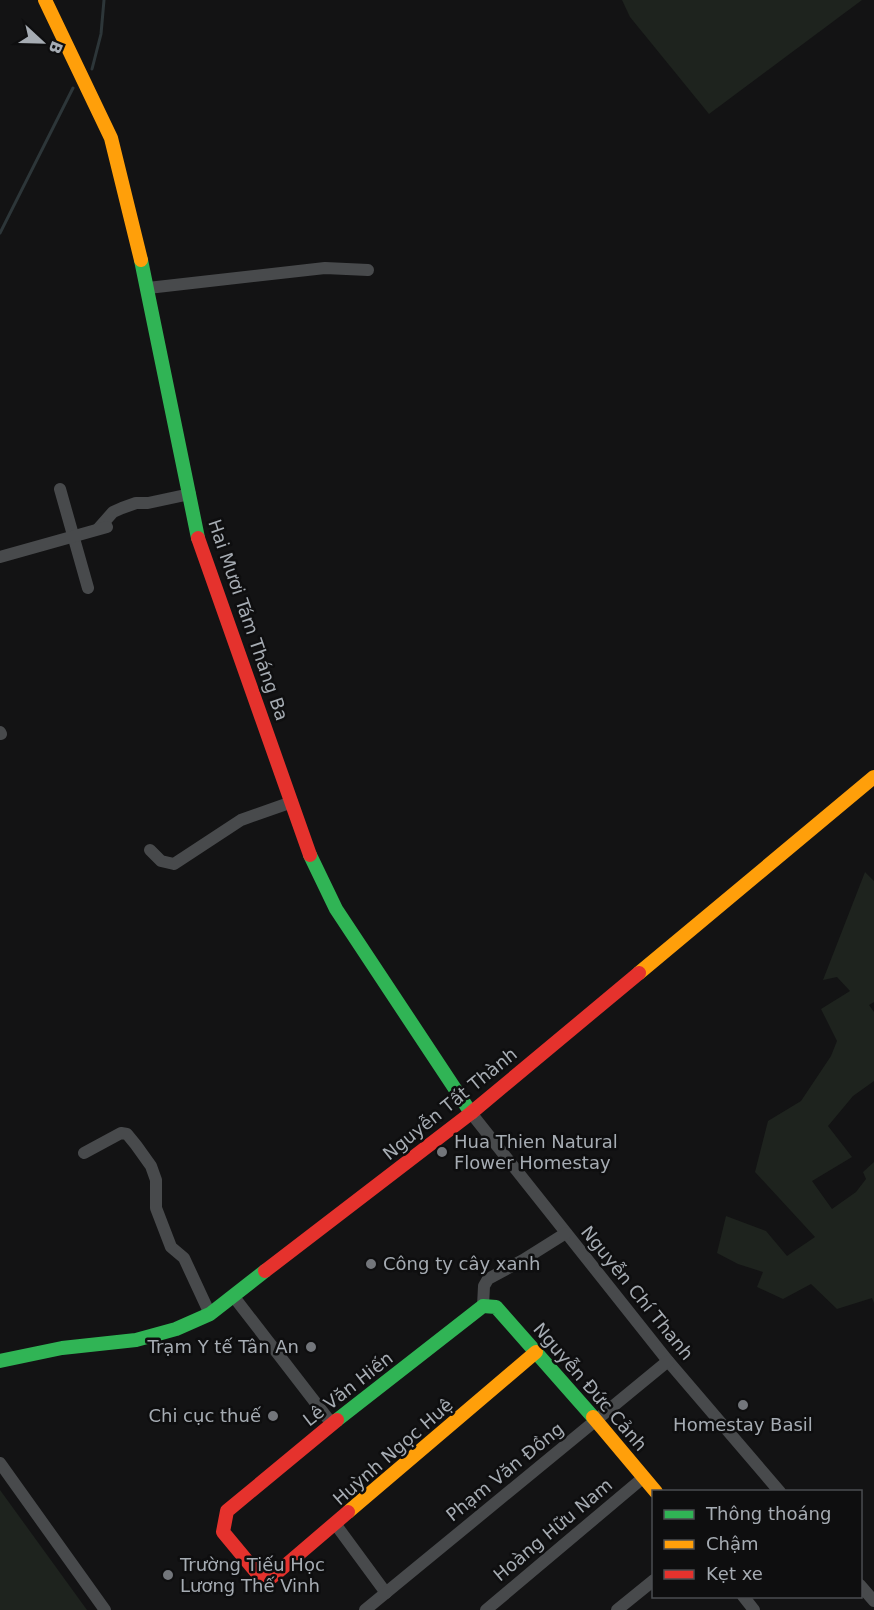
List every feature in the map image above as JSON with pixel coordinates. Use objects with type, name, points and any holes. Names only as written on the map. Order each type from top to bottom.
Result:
[{"type":"street","name":"Hai Mươi Tám Tháng Ba","points":[[45,0],[111,138],[148,288],[199,541],[310,854],[336,909],[471,1113]]},
{"type":"street","points":[[148,288],[325,268],[368,270]]},
{"type":"street","points":[[60,489],[88,588]]},
{"type":"street","points":[[0,557],[103,528],[113,512],[136,503],[148,503],[190,494]]},
{"type":"street","name":"Nguyễn Tất Thành","points":[[0,1361],[62,1348],[136,1340],[176,1329],[210,1314],[471,1113],[874,777]]},
{"type":"street","points":[[150,850],[161,861],[174,864],[240,820],[292,802]]},
{"type":"street","name":"Nguyễn Chí Thanh","points":[[471,1113],[668,1361],[779,1490]]},
{"type":"street","points":[[84,1153],[121,1133],[127,1134],[142,1152],[156,1180],[156,1208],[171,1247],[184,1258],[210,1314]]},
{"type":"street","points":[[489,1307],[483,1289],[487,1280],[566,1233]]},
{"type":"street","points":[[234,1297],[332,1424]]},
{"type":"street","name":"Nguyễn Đức Cảnh","points":[[489,1307],[536,1352],[655,1490]]},
{"type":"street","name":"Lê Văn Hiến","points":[[272,1577],[257,1573],[223,1532],[227,1512],[332,1424],[489,1307]]},
{"type":"street","name":"Huỳnh Ngọc Huệ","points":[[272,1577],[336,1525],[536,1352]]},
{"type":"street","name":"Phạm Văn Đồng","points":[[365,1610],[668,1361]]},
{"type":"street","points":[[0,1463],[105,1610]]},
{"type":"street","name":"Hoàng Hữu Nam","points":[[486,1610],[644,1477]]},
{"type":"street","points":[[336,1525],[386,1593]]},
{"type":"street","points":[[617,1610],[652,1582]]},
{"type":"street","points":[[862,1586],[874,1600]]},
{"type":"street","points":[[745,1598],[754,1610]]},
{"type":"shaded area","points":[[622,0],[862,0],[709,114],[630,17]]},
{"type":"shaded area","points":[[865,872],[874,881],[874,1002],[869,1005],[874,1012],[874,1081],[853,1096],[828,1126],[852,1157],[812,1181],[832,1209],[856,1192],[866,1179],[863,1172],[874,1162],[874,1303],[872,1298],[837,1309],[811,1284],[783,1299],[757,1287],[763,1272],[738,1264],[717,1253],[726,1216],[766,1231],[787,1256],[815,1237],[755,1172],[768,1121],[801,1101],[831,1056],[837,1041],[821,1009],[850,991],[837,977],[823,980]]},
{"type":"shaded area","points":[[0,1490],[87,1610],[0,1610]]},
{"type":"waterway","points":[[92,69],[101,34],[104,0]]},
{"type":"waterway","points":[[0,233],[73,88]]},
{"type":"traffic: fast","points":[[141,260],[198,538]]},
{"type":"traffic: fast","points":[[310,855],[336,909],[471,1113]]},
{"type":"traffic: fast","points":[[0,1361],[62,1348],[136,1340],[176,1329],[210,1314],[265,1271]]},
{"type":"traffic: fast","points":[[337,1420],[483,1306],[496,1307],[593,1417]]},
{"type":"traffic: slow","points":[[45,0],[111,138],[141,260]]},
{"type":"traffic: slow","points":[[639,973],[874,777]]},
{"type":"traffic: slow","points":[[348,1512],[536,1352]]},
{"type":"traffic: slow","points":[[593,1417],[654,1490]]},
{"type":"traffic: jam","points":[[198,538],[310,855]]},
{"type":"traffic: jam","points":[[265,1271],[471,1113],[639,973]]},
{"type":"traffic: jam","points":[[337,1420],[227,1511],[223,1532],[257,1573],[272,1577],[348,1512]]},
{"type":"place","name":"Hua Thien Natural Flower Homestay","points":[[442,1152]]},
{"type":"place","name":"Công ty cây xanh","points":[[371,1264]]},
{"type":"place","name":"Trạm Y tế Tân An","points":[[311,1347]]},
{"type":"place","name":"Homestay Basil","points":[[743,1405]]},
{"type":"place","name":"Chi cục thuế","points":[[273,1416]]},
{"type":"place","name":"Trường Tiếu Học Lương Thế Vinh","points":[[168,1575]]}]
